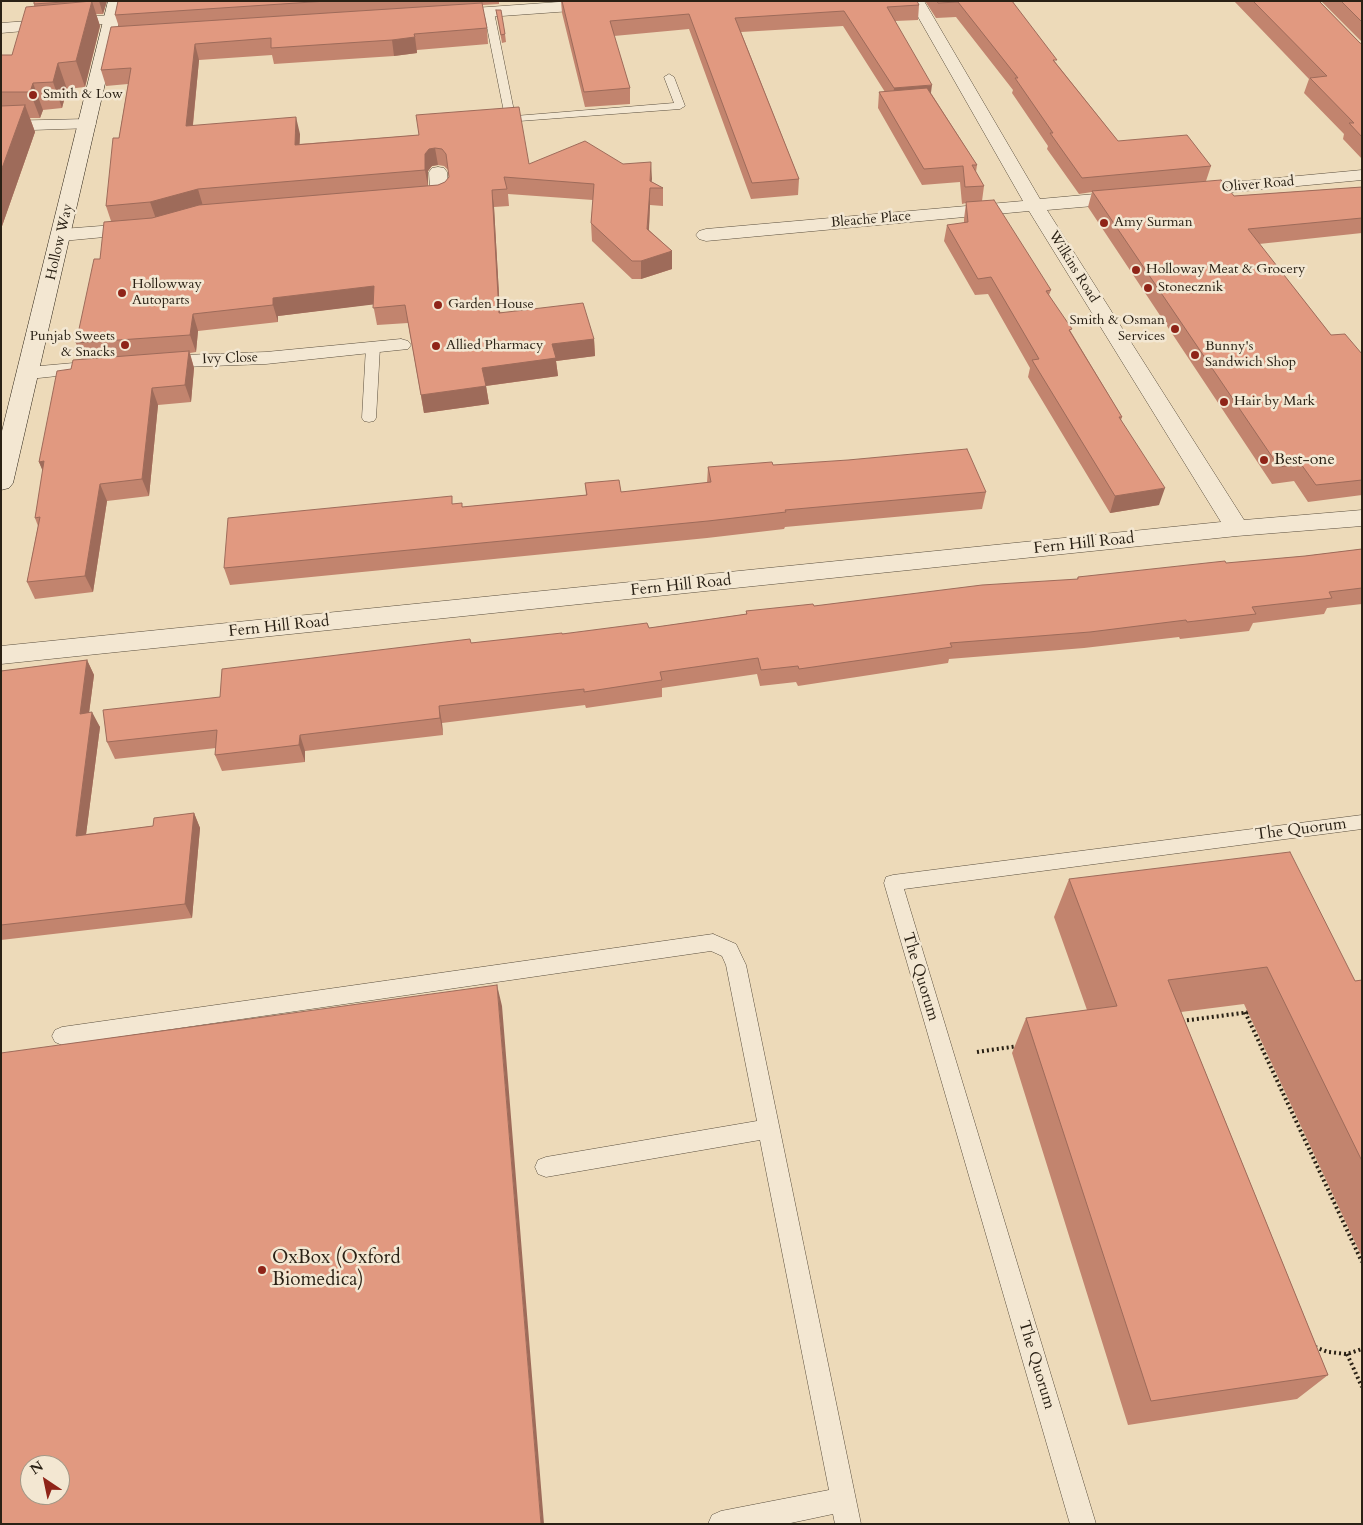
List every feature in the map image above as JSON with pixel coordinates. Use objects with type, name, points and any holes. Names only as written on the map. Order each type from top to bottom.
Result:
[{"type":"street","name":"Hollow Way","points":[[1,482],[88,124],[115,31],[116,1]]},
{"type":"street","points":[[430,16],[641,1]]},
{"type":"street","name":"Wilkins Road","points":[[916,1],[1035,206],[1237,528]]},
{"type":"street","points":[[1,28],[115,31]]},
{"type":"street","points":[[1,126],[88,124]]},
{"type":"street","points":[[391,198],[440,194],[438,172]]},
{"type":"street","name":"Oliver Road","points":[[1176,192],[1362,175]]},
{"type":"street","points":[[1035,206],[1147,195]]},
{"type":"street","name":"Bleache Place","points":[[706,235],[1035,206]]},
{"type":"street","points":[[62,235],[157,227]]},
{"type":"street","name":"Ivy Close","points":[[29,373],[135,364],[266,358],[401,345]]},
{"type":"street","name":"Fern Hill Road","points":[[1,655],[1237,528],[1362,518]]},
{"type":"lane","points":[[488,12],[510,120],[680,106],[669,77]]},
{"type":"lane","points":[[369,418],[373,347]]},
{"type":"lane","name":"The Quorum","points":[[1083,1524],[892,883],[1362,822]]},
{"type":"lane","points":[[62,1036],[713,942],[729,950],[736,965],[846,1512],[721,1524]]},
{"type":"lane","points":[[546,1167],[769,1129]]},
{"type":"path","points":[[1178,1022],[1255,1011]]},
{"type":"path","points":[[1245,1012],[1362,1262]]},
{"type":"path","points":[[944,1057],[1022,1045]]},
{"type":"path","points":[[1308,1344],[1328,1352],[1347,1354],[1362,1349]]},
{"type":"path","points":[[1347,1354],[1362,1387]]},
{"type":"building","points":[[34,1],[78,1],[34,4]]},
{"type":"building","points":[[92,1],[76,61],[58,63],[53,82],[33,83],[30,92],[1,92],[1,55],[12,55],[26,7]]},
{"type":"building","points":[[118,1],[327,1],[115,15]]},
{"type":"building","points":[[562,1],[917,1],[919,5],[887,7],[932,85],[894,88],[844,11],[735,18],[799,179],[752,183],[689,14],[610,21],[630,88],[584,92]]},
{"type":"building","points":[[937,1],[1012,1],[1057,60],[1053,60],[1118,141],[1187,135],[1211,166],[1082,178],[1050,133],[1053,133],[1015,78],[1018,78],[958,2],[938,3]]},
{"type":"building","points":[[1253,1],[1319,1],[1362,44],[1362,137],[1349,123],[1354,123],[1310,78],[1327,76]]},
{"type":"building","points":[[1341,1],[1362,1],[1362,22]]},
{"type":"building","points":[[482,3],[487,28],[414,34],[415,37],[392,40],[271,48],[271,38],[195,44],[186,126],[296,117],[295,145],[419,135],[416,115],[519,107],[529,164],[585,141],[623,164],[651,162],[650,181],[663,188],[650,188],[647,229],[672,251],[641,261],[632,261],[591,223],[594,184],[504,177],[507,189],[492,190],[499,313],[583,303],[594,339],[552,344],[556,358],[482,368],[486,386],[421,395],[405,305],[373,308],[374,286],[273,298],[273,305],[193,314],[190,335],[76,343],[94,259],[100,259],[104,222],[152,218],[199,205],[438,185],[445,182],[449,177],[446,154],[442,149],[435,148],[429,149],[425,154],[425,170],[198,189],[150,202],[106,206],[113,138],[119,138],[131,68],[101,70],[111,27]]},
{"type":"building","points":[[496,10],[501,10],[505,34],[501,35]]},
{"type":"building","points":[[927,88],[977,165],[972,165],[984,186],[965,187],[963,166],[924,169],[879,92]]},
{"type":"building","points":[[25,105],[1,171],[1,106]]},
{"type":"building","points":[[1221,180],[1234,196],[1362,187],[1362,218],[1248,229],[1331,335],[1345,334],[1362,354],[1362,480],[1316,485],[1301,464],[1279,467],[1092,191]]},
{"type":"building","points":[[994,200],[1051,290],[1046,291],[1072,329],[1069,330],[1122,417],[1119,417],[1165,488],[1115,496],[1032,360],[1039,359],[991,277],[978,279],[947,225],[968,222],[966,202]]},
{"type":"building","points":[[189,351],[185,385],[152,388],[142,479],[100,484],[85,576],[27,582],[40,517],[35,518],[44,461],[39,462],[57,371],[71,369],[73,360]]},
{"type":"building","points":[[967,449],[986,492],[785,510],[786,512],[708,521],[224,568],[228,518],[452,496],[452,504],[462,503],[462,507],[587,495],[585,483],[619,480],[621,492],[711,482],[708,467],[772,462],[773,465],[848,460]]},
{"type":"building","points":[[1362,549],[1362,588],[1329,592],[1332,598],[1252,607],[1256,614],[1187,622],[1186,620],[1090,632],[950,643],[952,647],[799,669],[798,666],[761,670],[758,658],[660,672],[662,680],[584,692],[584,689],[439,706],[440,718],[300,735],[299,745],[215,755],[217,730],[107,742],[103,710],[220,697],[222,669],[470,639],[471,643],[647,623],[649,628],[747,614],[746,611],[813,604],[814,606],[982,585],[1078,579],[1078,577],[1225,561],[1226,563]]},
{"type":"building","points":[[87,660],[80,714],[92,712],[76,836],[153,826],[154,818],[194,813],[185,904],[1,925],[1,671]]},
{"type":"building","points":[[1290,852],[1355,981],[1362,980],[1362,1161],[1267,967],[1168,980],[1328,1375],[1151,1401],[1026,1018],[1117,1006],[1069,879]]},
{"type":"building","name":"OxBox (Oxford Biomedica)","points":[[497,985],[541,1524],[1,1524],[1,1053]]},
{"type":"place","name":"Smith & Low","points":[[33,95]]},
{"type":"place","name":"Amy Surman","points":[[1104,223]]},
{"type":"place","name":"Holloway Meat & Grocery","points":[[1136,270]]},
{"type":"place","name":"Stonecznik","points":[[1148,288]]},
{"type":"place","name":"Hollowway Autoparts","points":[[122,293]]},
{"type":"place","name":"Garden House","points":[[438,305]]},
{"type":"place","name":"Smith & Osman Services","points":[[1175,329]]},
{"type":"place","name":"Punjab Sweets & Snacks","points":[[125,345]]},
{"type":"place","name":"Allied Pharmacy","points":[[436,346]]},
{"type":"place","name":"Bunny's Sandwich Shop","points":[[1195,355]]},
{"type":"place","name":"Hair by Mark","points":[[1224,402]]},
{"type":"place","name":"Best-one","points":[[1264,460]]},
{"type":"place","name":"OxBox (Oxford Biomedica)","points":[[262,1270]]}]
